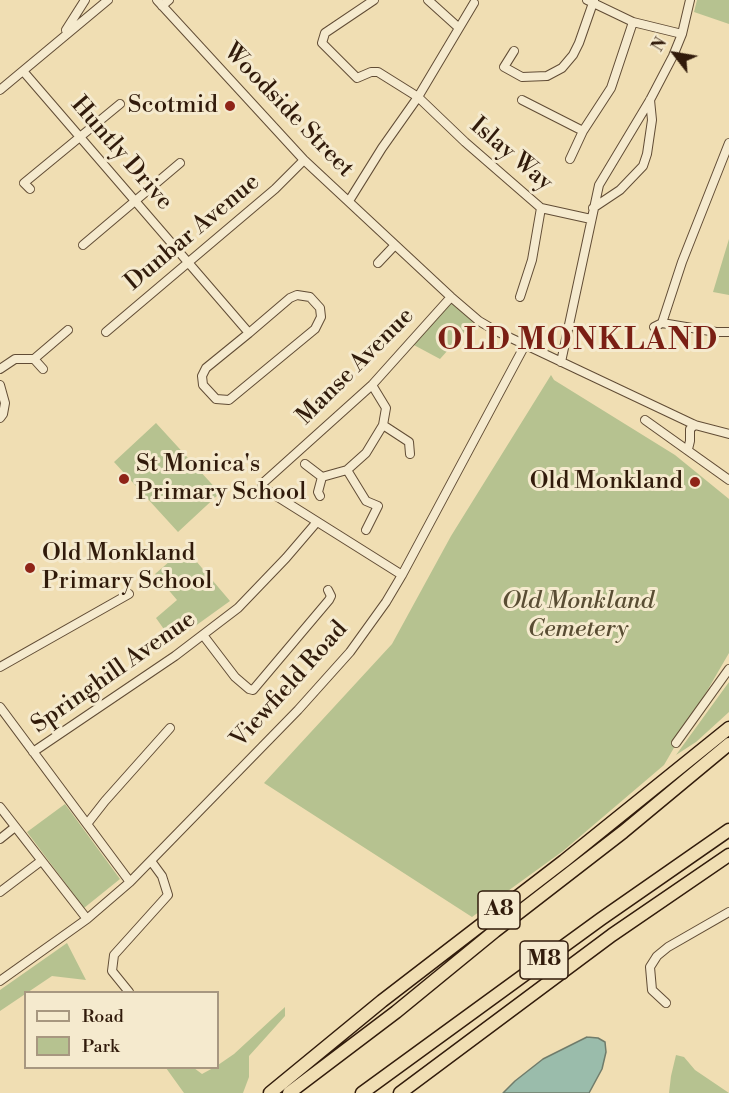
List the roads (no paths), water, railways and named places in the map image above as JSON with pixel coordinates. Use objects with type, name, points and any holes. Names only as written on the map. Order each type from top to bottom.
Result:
[{"type":"highway","name":"A8","points":[[270,1093],[382,1000],[564,861],[729,728]]},
{"type":"highway","name":"A8","points":[[289,1093],[396,1012],[495,931],[623,832],[729,744]]},
{"type":"highway","name":"M8","points":[[362,1093],[601,919],[729,830]]},
{"type":"highway","name":"M8","points":[[400,1093],[612,935],[729,855]]},
{"type":"street","points":[[60,39],[85,0]]},
{"type":"street","points":[[0,90],[108,0]]},
{"type":"street","points":[[160,3],[169,0]]},
{"type":"street","name":"Islay Way","points":[[372,0],[326,33],[322,43],[357,78],[371,72],[378,72],[418,97],[465,142],[541,208],[591,219]]},
{"type":"street","points":[[428,0],[459,28]]},
{"type":"street","points":[[561,362],[599,185],[650,100],[682,34],[690,0]]},
{"type":"street","points":[[514,51],[504,67],[522,77],[547,76],[562,68],[579,43],[591,2],[633,22],[682,34]]},
{"type":"street","name":"Woodside Street","points":[[160,3],[304,160],[479,321],[496,332],[695,425],[729,434]]},
{"type":"street","points":[[349,201],[382,147],[418,97],[474,3]]},
{"type":"street","points":[[570,159],[583,131],[611,88],[633,22]]},
{"type":"street","name":"Huntly Drive","points":[[23,71],[249,333]]},
{"type":"street","points":[[522,100],[583,131]]},
{"type":"street","points":[[593,208],[620,190],[643,166],[649,145],[652,120],[650,100]]},
{"type":"street","points":[[30,189],[24,183],[120,104]]},
{"type":"street","points":[[662,323],[682,262],[729,143]]},
{"type":"street","name":"Dunbar Avenue","points":[[106,332],[275,189],[304,160]]},
{"type":"street","points":[[83,245],[180,163]]},
{"type":"street","points":[[520,297],[532,260],[541,208]]},
{"type":"street","points":[[378,263],[395,245]]},
{"type":"street","points":[[297,295],[310,297],[320,308],[321,317],[315,329],[229,400],[216,399],[203,385],[202,376],[206,368],[249,333],[290,298],[297,295]]},
{"type":"street","name":"Manse Avenue","points":[[316,523],[262,487],[263,483],[372,385],[451,297]]},
{"type":"street","points":[[654,327],[662,323],[729,332]]},
{"type":"street","points":[[0,369],[15,359],[34,359],[68,330]]},
{"type":"street","name":"Viewfield Road","points":[[0,981],[87,919],[130,882],[327,678],[365,631],[402,576],[525,345]]},
{"type":"street","points":[[34,359],[43,369]]},
{"type":"street","points":[[0,385],[5,403],[0,418]]},
{"type":"street","points":[[322,477],[347,470],[366,453],[383,426],[386,408],[372,385]]},
{"type":"street","points":[[645,420],[729,480]]},
{"type":"street","points":[[688,449],[690,429],[695,425]]},
{"type":"street","points":[[383,426],[409,442],[410,454]]},
{"type":"street","points":[[305,464],[322,477]]},
{"type":"street","points":[[347,470],[366,501],[378,506],[366,530]]},
{"type":"street","points":[[320,496],[318,492],[322,477]]},
{"type":"street","points":[[316,523],[402,576]]},
{"type":"street","name":"Springhill Avenue","points":[[33,753],[203,635],[237,608],[286,558],[316,523]]},
{"type":"street","points":[[203,635],[235,677],[249,689],[254,690],[329,600],[331,596],[328,590]]},
{"type":"street","points":[[0,667],[129,594]]},
{"type":"street","points":[[676,743],[729,669]]},
{"type":"street","points":[[0,707],[130,882]]},
{"type":"street","points":[[87,824],[170,728]]},
{"type":"street","points":[[0,807],[87,919]]},
{"type":"street","points":[[0,839],[15,827]]},
{"type":"street","points":[[0,892],[41,861]]},
{"type":"street","points":[[128,991],[112,970],[114,955],[168,895],[162,876],[151,861]]},
{"type":"street","points":[[666,1003],[652,990],[650,967],[657,956],[668,947],[729,912]]},
{"type":"place","name":"Scotmid","points":[[230,106]]},
{"type":"place","name":"St Monica's Primary School","points":[[124,479]]},
{"type":"place","name":"Old Monkland","points":[[695,482]]},
{"type":"place","name":"Old Monkland Primary School","points":[[30,568]]},
{"type":"district","name":"OLD MONKLAND","points":[[578,342]]},
{"type":"park label","name":"Old Monkland Cemetery","points":[[578,616]]}]
